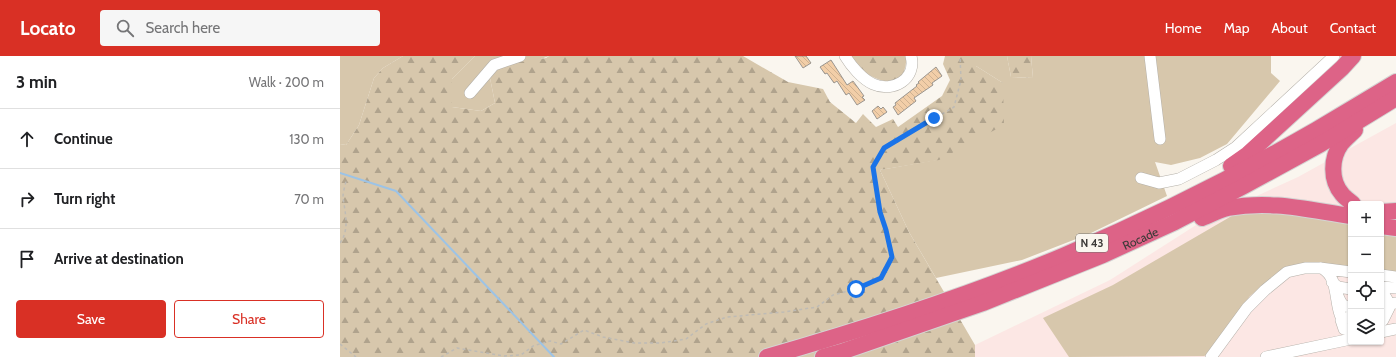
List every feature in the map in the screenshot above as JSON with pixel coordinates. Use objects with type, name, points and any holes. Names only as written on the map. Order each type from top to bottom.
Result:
[{"type":"highway","points":[[1151,216],[1248,154],[1352,56]]},
{"type":"highway","name":"N 43","points":[[767,357],[836,337],[978,289],[1064,255],[1151,216],[1231,176],[1315,131],[1396,82]]},
{"type":"highway","points":[[1348,207],[1337,187],[1333,165],[1335,156],[1341,144],[1355,130],[1396,99]]},
{"type":"highway","name":"Rocade","points":[[823,357],[848,350],[983,303],[1103,255],[1175,222],[1244,186],[1321,144],[1396,99]]},
{"type":"highway","points":[[1103,255],[1152,238],[1226,208],[1265,204],[1348,213]]},
{"type":"highway","points":[[1384,212],[1396,211]]},
{"type":"highway","points":[[1384,220],[1396,220]]},
{"type":"highway","points":[[1384,226],[1396,228]]},
{"type":"street","points":[[470,93],[494,65],[520,56]]},
{"type":"street","points":[[845,56],[850,64],[863,77],[873,84],[886,87],[897,86],[906,78],[911,69],[911,56]]},
{"type":"street","points":[[1150,56],[1160,139]]},
{"type":"street","points":[[1141,178],[1159,183],[1166,182],[1179,178],[1216,160],[1236,147],[1334,56]]},
{"type":"street","points":[[1211,357],[1247,308],[1276,280],[1287,272],[1297,269],[1320,268],[1348,272]]},
{"type":"street","points":[[1320,268],[1328,272],[1346,319],[1344,329],[1348,329]]},
{"type":"street","points":[[1384,275],[1396,277]]},
{"type":"street","points":[[1334,287],[1348,289]]},
{"type":"street","points":[[1334,287],[1348,295]]},
{"type":"street","points":[[1334,287],[1343,306],[1348,307]]},
{"type":"street","points":[[1386,303],[1396,288]]},
{"type":"street","points":[[1384,331],[1396,329]]},
{"type":"street","points":[[1266,357],[1348,340]]},
{"type":"path","points":[[441,357],[457,348],[504,356],[521,355],[533,346],[550,341],[561,344],[584,330],[603,337],[634,343],[661,343],[686,339],[706,324],[727,317],[784,312],[817,307],[833,295],[856,289],[881,278],[892,257],[880,212],[873,167],[884,148],[954,107],[960,80],[960,56]]},
{"type":"path","points":[[340,243],[344,238],[346,221],[343,195],[346,181]]},
{"type":"path","points":[[340,344],[356,357]]},
{"type":"shaded area","points":[[1396,123],[1396,357],[975,357],[975,345],[1110,280],[1204,220],[1298,177]]},
{"type":"green space","points":[[340,56],[403,56],[383,68],[374,78],[359,125],[346,145],[340,144]]},
{"type":"green space","points":[[403,56],[475,56],[452,79],[452,107],[481,111],[495,103],[490,78],[501,65],[546,58],[549,56],[743,56],[788,82],[823,89],[830,102],[856,123],[863,114],[876,127],[893,119],[898,127],[942,96],[950,80],[943,64],[945,56],[976,56],[976,66],[1003,83],[1004,125],[939,160],[880,170],[909,232],[975,345],[975,357],[340,357],[340,144],[346,145],[359,125],[374,78],[383,68]]},
{"type":"green space","points":[[475,56],[549,56],[490,78],[495,103],[481,111],[452,107],[452,79]]},
{"type":"green space","points":[[849,56],[907,56],[905,68],[901,76],[896,80],[889,81],[882,80],[866,73],[855,64]]},
{"type":"green space","points":[[976,56],[1007,56],[1011,77],[1033,78],[1031,56],[1271,56],[1271,73],[1280,81],[1227,144],[1200,158],[1171,165],[1155,162],[1167,196],[1089,234],[1022,260],[936,278],[909,232],[880,170],[936,160],[1003,83],[976,66]]},
{"type":"green space","points":[[1007,56],[1031,56],[1033,78],[1011,77]]},
{"type":"green space","points":[[1265,207],[1348,222],[1348,267],[1280,271],[1250,296],[1207,355],[1204,356],[1069,357],[1043,318],[1113,285],[1242,210]]},
{"type":"green space","points":[[1384,229],[1396,231],[1396,273],[1384,271]]},
{"type":"building","points":[[795,56],[806,56],[811,63],[803,68]]},
{"type":"building","points":[[831,60],[847,85],[853,81],[864,96],[862,97],[865,100],[857,105],[849,93],[846,95],[837,81],[834,83],[827,73],[825,74],[820,67]]},
{"type":"building","points":[[936,67],[942,76],[932,83],[933,85],[914,98],[916,101],[898,115],[893,107],[896,105],[895,103],[917,86],[916,85],[919,83],[918,82]]},
{"type":"building","points":[[878,106],[881,109],[883,107],[887,112],[877,119],[872,111]]},
{"type":"waterway","points":[[340,173],[396,191],[554,357]]},
{"type":"route","points":[[856,289],[881,278],[892,257],[880,212],[873,167],[884,148],[934,118]]}]
